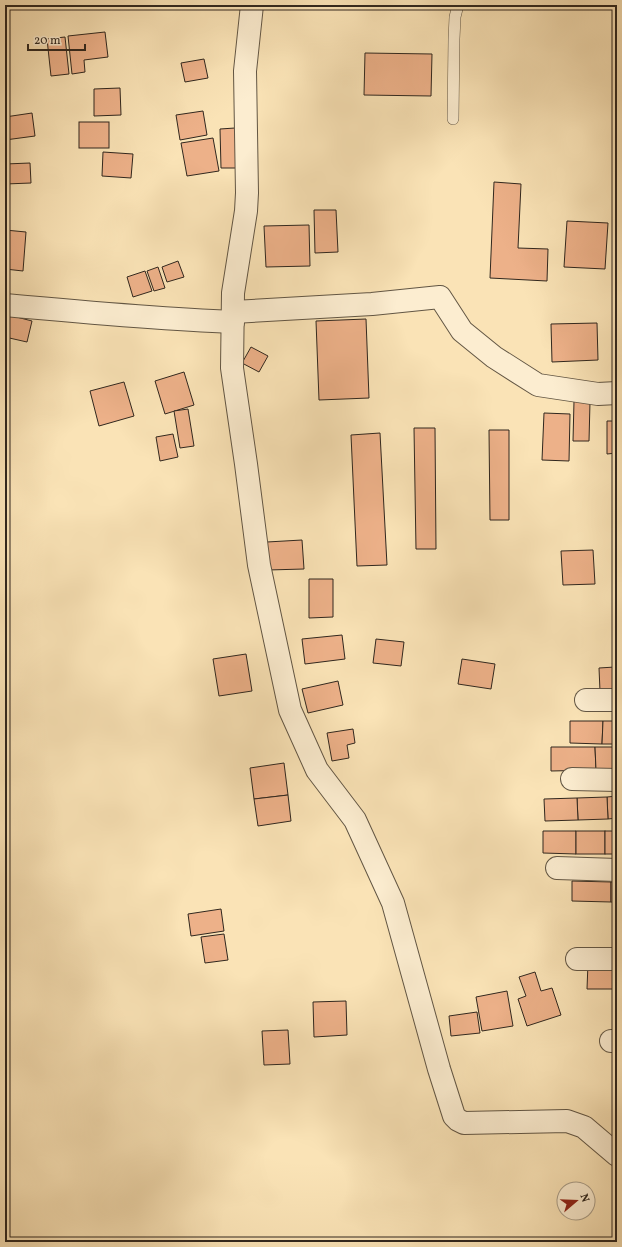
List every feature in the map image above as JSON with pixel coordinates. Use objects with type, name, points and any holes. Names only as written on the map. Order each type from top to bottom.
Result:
[{"type":"street","points":[[252,5],[245,70],[247,193],[246,211],[233,292],[232,368],[259,565],[290,710],[317,770],[355,820],[393,904],[439,1069],[454,1116],[464,1123],[567,1121],[584,1127],[617,1155]]},
{"type":"street","points":[[5,306],[189,320],[440,297],[462,331],[494,357],[538,385],[598,394],[617,393]]},
{"type":"street","points":[[586,700],[617,700]]},
{"type":"street","points":[[572,779],[617,780]]},
{"type":"street","points":[[557,868],[617,870]]},
{"type":"street","points":[[577,959],[617,959]]},
{"type":"lane","points":[[452,119],[455,17],[458,5]]},
{"type":"building","points":[[105,32],[108,57],[84,60],[85,72],[72,74],[68,36]]},
{"type":"building","points":[[65,37],[69,74],[51,76],[47,39]]},
{"type":"building","points":[[365,53],[432,54],[431,96],[364,95]]},
{"type":"building","points":[[204,59],[208,78],[185,82],[181,63]]},
{"type":"building","points":[[120,88],[121,115],[94,116],[94,89]]},
{"type":"building","points":[[203,111],[207,135],[180,140],[176,115]]},
{"type":"building","points":[[32,113],[35,136],[5,140],[5,117]]},
{"type":"building","points":[[79,122],[109,122],[109,148],[79,148]]},
{"type":"building","points":[[235,128],[237,168],[221,168],[220,129]]},
{"type":"building","points":[[213,138],[219,171],[187,176],[181,143]]},
{"type":"building","points":[[103,152],[133,154],[131,178],[102,176]]},
{"type":"building","points":[[30,163],[31,183],[5,184],[5,164]]},
{"type":"building","points":[[494,182],[521,184],[518,248],[548,249],[547,281],[490,278]]},
{"type":"building","points":[[314,210],[336,210],[338,252],[315,253]]},
{"type":"building","points":[[567,221],[608,223],[605,269],[564,267]]},
{"type":"building","points":[[309,225],[310,266],[266,267],[264,226]]},
{"type":"building","points":[[5,230],[26,232],[23,271],[5,269]]},
{"type":"building","points":[[178,261],[184,277],[167,282],[162,267]]},
{"type":"building","points":[[158,267],[165,288],[154,291],[147,271]]},
{"type":"building","points":[[145,271],[152,291],[133,297],[127,277]]},
{"type":"building","points":[[5,314],[32,321],[27,342],[5,337]]},
{"type":"building","points":[[366,319],[369,398],[319,400],[316,321]]},
{"type":"building","points":[[597,323],[598,360],[552,362],[551,324]]},
{"type":"building","points":[[251,347],[268,356],[259,372],[242,363]]},
{"type":"building","points":[[184,372],[194,405],[165,414],[155,381]]},
{"type":"building","points":[[124,382],[134,416],[99,426],[90,391]]},
{"type":"building","points":[[574,401],[590,402],[589,441],[573,441]]},
{"type":"building","points":[[188,409],[194,446],[180,448],[174,411]]},
{"type":"building","points":[[544,413],[570,414],[569,461],[542,460]]},
{"type":"building","points":[[607,421],[617,421],[617,453],[607,454]]},
{"type":"building","points":[[414,428],[435,428],[436,549],[416,549]]},
{"type":"building","points":[[489,430],[509,430],[509,520],[490,520]]},
{"type":"building","points":[[380,433],[387,565],[357,566],[351,435]]},
{"type":"building","points":[[173,434],[178,457],[160,461],[156,437]]},
{"type":"building","points":[[302,540],[304,569],[268,570],[267,542]]},
{"type":"building","points":[[593,550],[595,584],[563,585],[561,551]]},
{"type":"building","points":[[309,579],[333,579],[333,617],[309,618]]},
{"type":"building","points":[[342,635],[345,659],[305,664],[302,639]]},
{"type":"building","points":[[376,639],[404,642],[401,666],[373,663]]},
{"type":"building","points":[[246,654],[252,691],[219,696],[213,659]]},
{"type":"building","points":[[462,659],[495,664],[491,689],[458,684]]},
{"type":"building","points":[[615,667],[616,691],[600,691],[599,668]]},
{"type":"building","points":[[338,681],[343,705],[308,713],[302,689]]},
{"type":"building","points":[[570,721],[603,721],[602,744],[570,743]]},
{"type":"building","points":[[603,721],[617,721],[617,744],[602,744]]},
{"type":"building","points":[[353,729],[355,743],[347,745],[349,758],[332,761],[327,733]]},
{"type":"building","points":[[551,747],[595,747],[596,770],[551,771]]},
{"type":"building","points":[[595,747],[617,747],[617,770],[596,770]]},
{"type":"building","points":[[284,763],[288,795],[254,799],[250,768]]},
{"type":"building","points":[[288,795],[291,821],[258,826],[254,799]]},
{"type":"building","points":[[617,796],[617,818],[608,819],[607,797]]},
{"type":"building","points":[[607,797],[608,819],[578,820],[577,798]]},
{"type":"building","points":[[577,798],[578,820],[545,821],[544,799]]},
{"type":"building","points":[[543,831],[576,831],[576,854],[543,853]]},
{"type":"building","points":[[576,831],[605,831],[605,854],[576,854]]},
{"type":"building","points":[[605,831],[617,831],[617,854],[605,854]]},
{"type":"building","points":[[572,881],[611,882],[611,902],[572,901]]},
{"type":"building","points":[[611,882],[617,883],[617,903],[611,902]]},
{"type":"building","points":[[221,909],[224,931],[191,936],[188,914]]},
{"type":"building","points":[[224,934],[228,960],[205,963],[201,937]]},
{"type":"building","points":[[588,963],[617,963],[617,989],[587,989]]},
{"type":"building","points":[[535,972],[541,991],[552,988],[561,1015],[527,1026],[518,999],[526,996],[519,977]]},
{"type":"building","points":[[507,991],[513,1026],[482,1031],[476,997]]},
{"type":"building","points":[[346,1001],[347,1035],[314,1037],[313,1002]]},
{"type":"building","points":[[477,1012],[480,1033],[451,1036],[449,1016]]},
{"type":"building","points":[[288,1030],[290,1064],[264,1065],[262,1031]]}]
